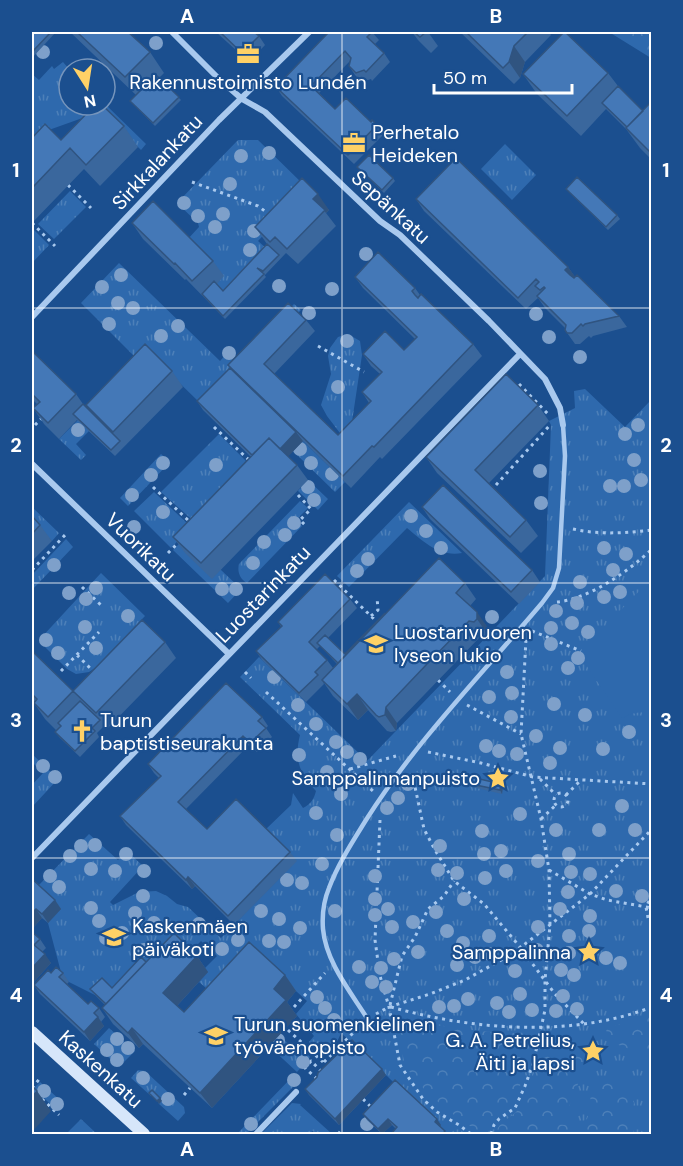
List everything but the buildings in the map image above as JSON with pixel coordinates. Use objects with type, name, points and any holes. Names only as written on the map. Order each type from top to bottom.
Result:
[{"type":"main road","name":"Kaskenkatu","points":[[32,1032],[144,1134]]},
{"type":"street","name":"Sepänkatu","points":[[172,32],[218,78],[242,99],[265,112],[380,221],[400,235],[489,321],[544,379],[560,408],[563,425]]},
{"type":"street","name":"Sirkkalankatu","points":[[32,317],[309,32]]},
{"type":"street","name":"Luostarinkatu","points":[[32,858],[520,354]]},
{"type":"street","name":"Vuorikatu","points":[[32,464],[228,653]]},
{"type":"street","points":[[256,1134],[296,1092]]},
{"type":"lane","points":[[367,1018],[328,951],[323,929],[329,888],[357,834],[378,802],[410,759],[523,626],[552,588],[559,568],[563,527],[565,456],[563,425]]},
{"type":"path","points":[[192,182],[258,206],[270,216]]},
{"type":"path","points":[[68,185],[91,208]]},
{"type":"path","points":[[32,223],[55,246]]},
{"type":"path","points":[[318,346],[364,372]]},
{"type":"path","points":[[496,485],[554,420],[519,384]]},
{"type":"path","points":[[35,425],[47,414]]},
{"type":"path","points":[[214,427],[256,467]]},
{"type":"path","points":[[153,487],[194,526]]},
{"type":"path","points":[[298,495],[311,509],[300,520],[307,527]]},
{"type":"path","points":[[563,527],[601,533],[651,530]]},
{"type":"path","points":[[32,570],[66,534]]},
{"type":"path","points":[[168,552],[187,534]]},
{"type":"path","points":[[542,603],[563,601],[604,584],[630,568],[651,549]]},
{"type":"path","points":[[34,560],[38,564]]},
{"type":"path","points":[[334,580],[384,628]]},
{"type":"path","points":[[82,586],[103,607]]},
{"type":"path","points":[[371,616],[378,610],[377,597]]},
{"type":"path","points":[[523,626],[581,651]]},
{"type":"path","points":[[491,1134],[499,1119],[515,1108],[533,1064],[545,1010],[550,925],[549,870],[533,777],[522,734],[527,633],[523,626]]},
{"type":"path","points":[[61,671],[99,632]]},
{"type":"path","points":[[77,655],[98,675]]},
{"type":"path","points":[[245,672],[251,678]]},
{"type":"path","points":[[438,680],[450,692]]},
{"type":"path","points":[[266,692],[375,793],[380,812],[375,940],[380,976],[390,1006],[400,1065],[423,1099],[437,1112],[471,1134]]},
{"type":"path","points":[[458,700],[522,734]]},
{"type":"path","points":[[350,769],[418,750],[538,778],[651,784]]},
{"type":"path","points":[[410,759],[424,829],[454,881],[484,904],[567,1007],[584,1024]]},
{"type":"path","points":[[538,778],[556,795]]},
{"type":"path","points":[[566,795],[581,780]]},
{"type":"path","points":[[556,795],[561,793],[566,795]]},
{"type":"path","points":[[556,795],[554,800],[556,805]]},
{"type":"path","points":[[556,805],[562,807],[566,805],[568,799],[566,795]]},
{"type":"path","points":[[541,819],[556,805]]},
{"type":"path","points":[[324,1062],[367,1018],[390,1006],[465,980],[520,947],[590,894],[651,829]]},
{"type":"path","points":[[549,870],[590,894],[607,900],[651,908]]},
{"type":"path","points":[[390,1006],[402,956],[415,937],[428,909],[444,896],[454,881]]},
{"type":"path","points":[[648,918],[646,907],[651,896]]},
{"type":"path","points":[[294,1007],[334,963]]},
{"type":"path","points":[[390,1006],[436,1019],[479,1026],[584,1024],[629,1016],[651,1007]]},
{"type":"path","points":[[288,1030],[330,1067],[324,1073],[311,1061],[305,1068],[317,1079],[312,1085]]},
{"type":"path","points":[[32,1088],[41,1077]]},
{"type":"path","points":[[184,1095],[190,1089]]},
{"type":"path","points":[[38,1096],[59,1114]]},
{"type":"path","points":[[363,1100],[370,1106]]},
{"type":"path","points":[[433,1117],[437,1112]]},
{"type":"green space","points":[[609,32],[651,32],[651,58]]},
{"type":"green space","points":[[52,66],[54,69],[57,67],[57,117],[85,117],[32,136],[32,74],[39,80]]},
{"type":"green space","points":[[117,116],[146,144],[141,150],[108,117]]},
{"type":"green space","points":[[238,140],[258,140],[307,188],[258,241],[267,249],[225,294],[216,285],[187,240],[199,227],[198,223],[177,203]]},
{"type":"green space","points":[[505,144],[536,175],[512,200],[481,169]]},
{"type":"green space","points":[[70,191],[86,207],[54,239],[38,224]]},
{"type":"green space","points":[[32,230],[49,245],[32,263]]},
{"type":"green space","points":[[119,263],[220,361],[229,351],[240,360],[294,304],[301,310],[212,401],[198,401],[156,360],[97,420],[87,410],[136,358],[81,303]]},
{"type":"green space","points":[[348,334],[360,341],[362,355],[350,435],[346,441],[321,405],[331,374],[328,356],[330,348],[338,337]]},
{"type":"green space","name":"Samppalinnanpuisto","points":[[585,389],[625,427],[651,400],[651,1134],[446,1134],[386,1075],[339,1053],[350,1041],[341,1033],[337,1042],[324,1056],[309,1042],[314,1036],[296,1014],[307,1001],[255,954],[221,1001],[199,982],[208,972],[205,968],[217,956],[201,941],[189,953],[117,994],[95,995],[62,976],[48,923],[61,909],[37,887],[89,834],[118,860],[127,851],[143,866],[110,902],[113,905],[139,892],[156,891],[177,904],[188,907],[221,938],[296,861],[265,830],[291,805],[293,793],[303,808],[310,803],[316,791],[305,778],[299,765],[300,735],[240,677],[259,657],[367,761],[545,576],[551,425],[549,421],[575,408],[574,391]]},
{"type":"green space","points":[[78,420],[89,431],[76,444],[86,455],[81,460],[59,439]]},
{"type":"green space","points":[[219,434],[253,468],[198,525],[161,492]]},
{"type":"green space","points":[[303,441],[345,482],[335,492],[293,451]]},
{"type":"green space","points":[[161,454],[170,462],[128,506],[120,498]]},
{"type":"green space","points":[[308,480],[328,499],[318,510],[298,491]]},
{"type":"green space","points":[[154,492],[191,527],[171,548],[134,511]]},
{"type":"green space","points":[[300,501],[308,508],[296,520],[302,526],[247,583],[240,575],[239,564]]},
{"type":"green space","points":[[409,502],[462,553],[439,551],[407,528],[349,587],[337,576]]},
{"type":"green space","points":[[33,508],[59,533],[52,541],[32,521]]},
{"type":"green space","points":[[193,530],[221,570],[241,589],[228,603],[173,550]]},
{"type":"green space","points":[[66,539],[73,547],[32,590],[32,575]]},
{"type":"green space","points":[[101,573],[145,616],[95,668],[89,672],[76,674],[67,669],[41,643],[40,639]]},
{"type":"green space","points":[[651,579],[651,720],[641,712],[622,718],[580,656],[581,651]]},
{"type":"green space","points":[[32,754],[58,779],[32,807],[32,785],[43,773],[32,762]]},
{"type":"green space","points":[[651,1016],[651,1059],[608,1041],[606,1028]]},
{"type":"green space","points":[[402,1023],[499,1033],[532,1032],[534,1036],[520,1086],[512,1105],[494,1119],[485,1134],[440,1104],[410,1073],[400,1044],[399,1032]]},
{"type":"green space","points":[[109,1028],[135,1051],[119,1067],[94,1044]]},
{"type":"green space","points":[[279,1035],[298,1053],[302,1049],[310,1057],[297,1072],[269,1046]]},
{"type":"green space","points":[[553,1035],[576,1037],[579,1048],[588,1053],[573,1099],[569,1106],[556,1117],[556,1124],[575,1126],[587,1119],[591,1108],[590,1092],[608,1074],[624,1081],[634,1103],[629,1123],[635,1134],[496,1134],[501,1123],[522,1105],[544,1037]]},
{"type":"green space","points":[[138,1070],[145,1071],[184,1107],[185,1113],[178,1121],[159,1104],[154,1094],[151,1096],[131,1078]]},
{"type":"green space","points":[[294,1075],[299,1080],[293,1087],[246,1134],[237,1134]]},
{"type":"green space","points":[[40,1082],[61,1101],[54,1108],[34,1088]]},
{"type":"green space","points":[[292,1103],[301,1104],[332,1134],[315,1134],[313,1131],[307,1134],[261,1134]]},
{"type":"green space","points":[[81,1119],[97,1134],[66,1134]]},
{"type":"place","name":"Rakennustoimisto Lundén","points":[[248,54]]},
{"type":"place","name":"Perhetalo Heideken","points":[[354,143]]},
{"type":"place","name":"Luostarivuoren lyseon lukio","points":[[376,644]]},
{"type":"place","name":"Turun baptistiseurakunta","points":[[82,731]]},
{"type":"place","name":"Samppalinnanpuisto","points":[[498,778]]},
{"type":"place","name":"Kaskenmäen päiväkoti","points":[[114,937]]},
{"type":"place","name":"Samppalinna","points":[[589,952]]},
{"type":"place","name":"Turun suomenkielinen työväenopisto","points":[[216,1036]]},
{"type":"place","name":"G. A. Petrelius, Äiti ja lapsi","points":[[593,1051]]}]
